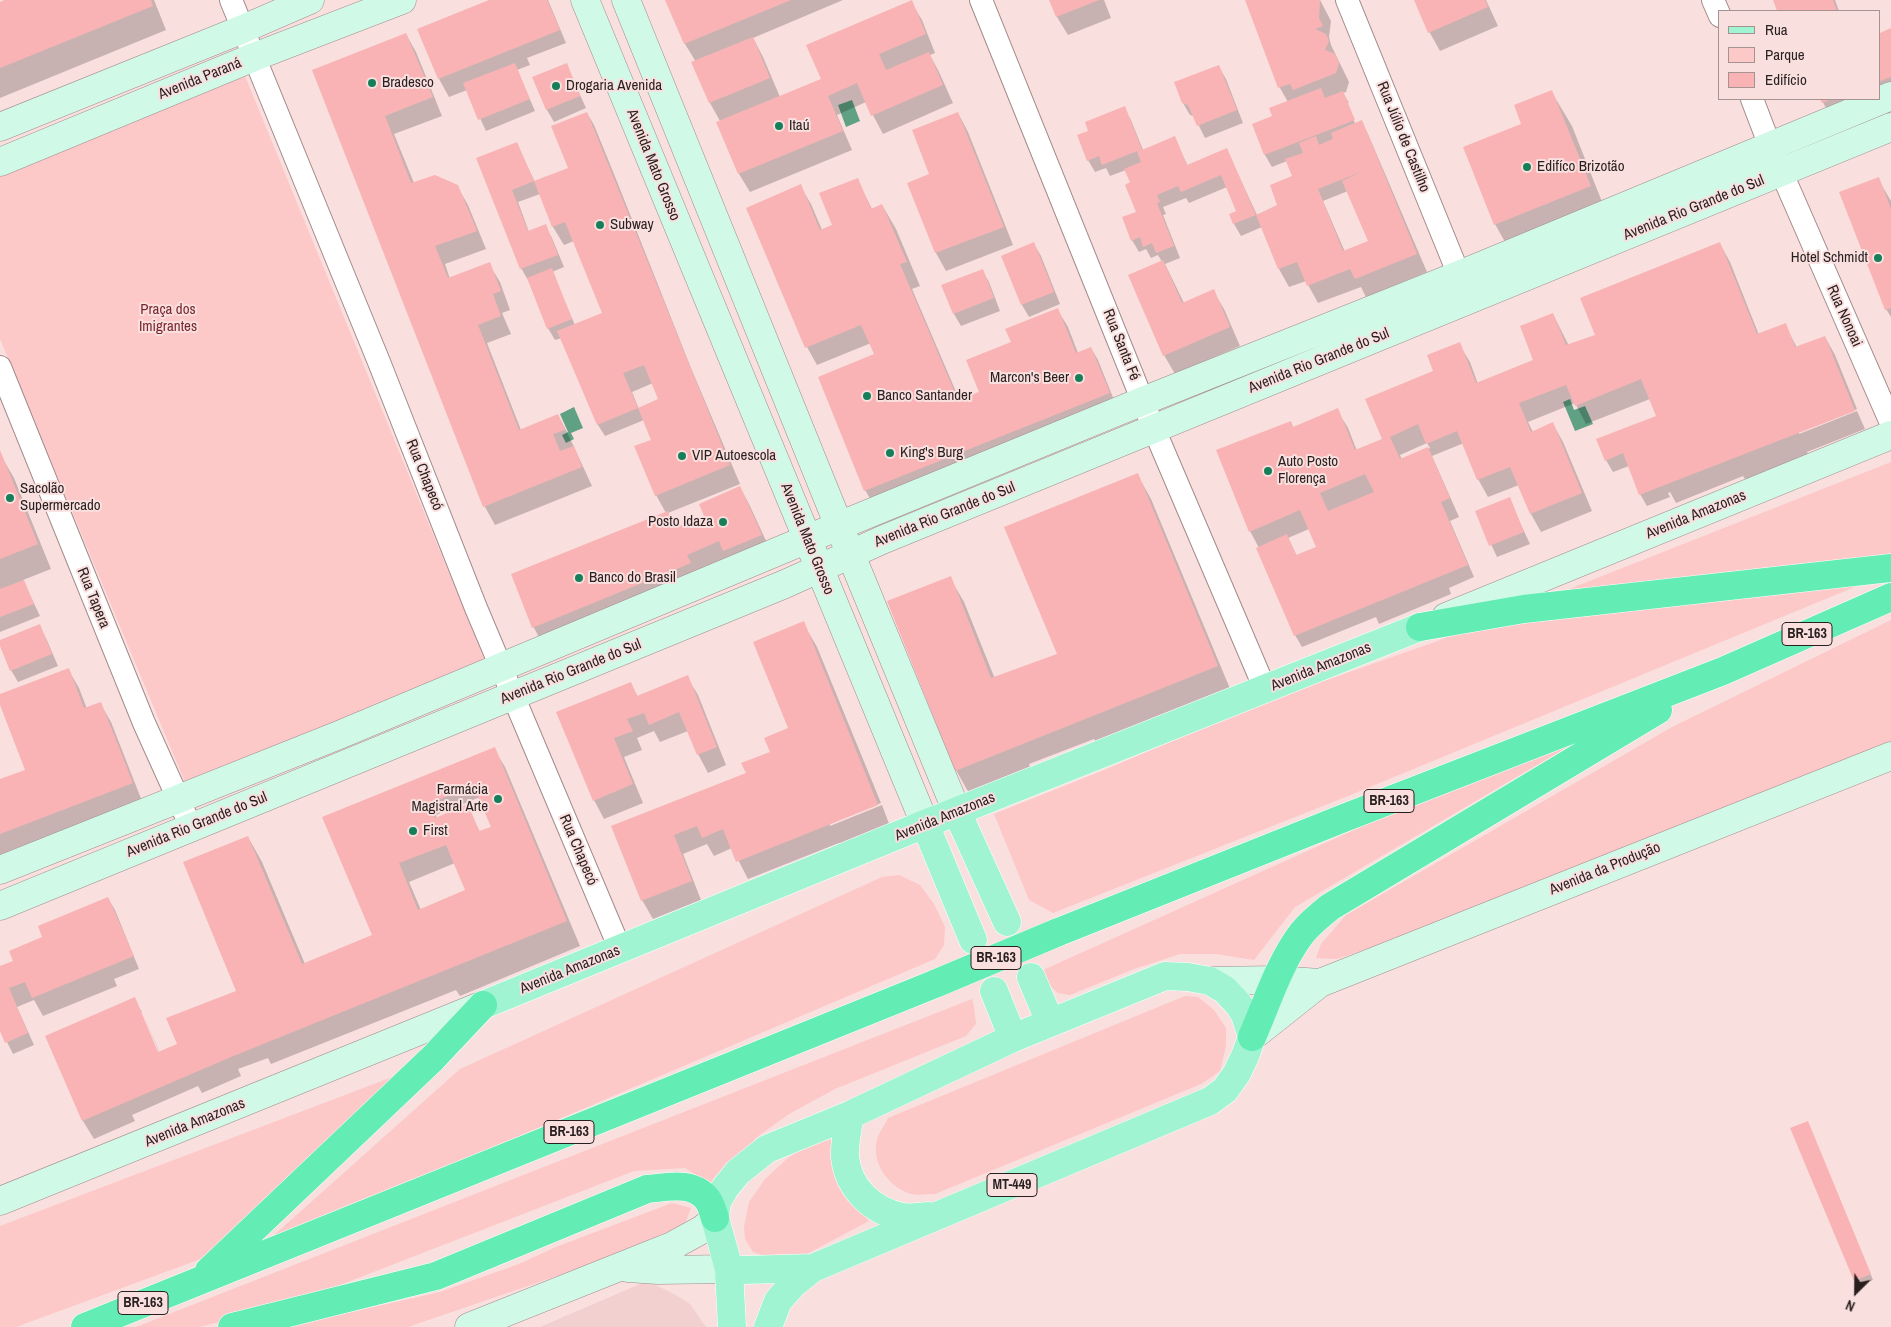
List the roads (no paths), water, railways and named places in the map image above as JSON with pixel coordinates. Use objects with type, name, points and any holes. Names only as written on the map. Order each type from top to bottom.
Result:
[{"type":"highway","points":[[1420,627],[1524,609],[1891,568]]},
{"type":"highway","name":"BR-163","points":[[85,1327],[725,1069],[1056,933],[1344,818],[1723,671],[1891,597]]},
{"type":"highway","points":[[1252,1037],[1276,980],[1293,946],[1312,922],[1330,907],[1723,671]]},
{"type":"highway","points":[[201,1279],[433,1058],[483,1005]]},
{"type":"highway","points":[[232,1327],[436,1276],[648,1189],[674,1186],[698,1190],[708,1200],[715,1218]]},
{"type":"main road","name":"Avenida Amazonas","points":[[483,1005],[925,824],[1420,627]]},
{"type":"main road","points":[[957,812],[1007,922]]},
{"type":"main road","name":"Avenida Mato Grosso","points":[[925,824],[973,940]]},
{"type":"main road","points":[[732,1327],[728,1269],[715,1218],[717,1202],[738,1172],[767,1149],[850,1115],[1013,1038],[1165,976],[1188,977],[1210,981],[1225,990],[1239,1005],[1252,1037]]},
{"type":"main road","points":[[1031,977],[1050,1022]]},
{"type":"main road","points":[[994,991],[1013,1038]]},
{"type":"main road","name":"MT-449","points":[[768,1327],[778,1301],[793,1284],[813,1268],[1210,1101],[1225,1090],[1237,1073],[1252,1037]]},
{"type":"main road","points":[[850,1115],[845,1157],[857,1190],[866,1200],[881,1211],[904,1217],[938,1216]]},
{"type":"main road","points":[[728,1269],[813,1268]]},
{"type":"street","name":"Rua Chapecó","points":[[231,0],[379,362],[512,696],[620,949]]},
{"type":"street","name":"Avenida Paraná","points":[[0,128],[310,0]]},
{"type":"street","name":"Avenida Paraná","points":[[0,162],[254,57],[402,0]]},
{"type":"street","name":"Avenida Mato Grosso","points":[[585,0],[925,824]]},
{"type":"street","points":[[626,0],[850,554],[957,812]]},
{"type":"street","name":"Rua Santa Fé","points":[[981,0],[1154,429],[1265,689]]},
{"type":"street","name":"Rua Júlio de Castilho","points":[[1347,0],[1458,275]]},
{"type":"street","name":"Avenida Rio Grande do Sul","points":[[0,870],[179,800],[501,668],[807,539],[1143,401],[1458,275],[1891,96]]},
{"type":"street","name":"Rua Nonoai","points":[[1752,100],[1781,172],[1891,423]]},
{"type":"street","name":"Avenida Rio Grande do Sul","points":[[0,906],[776,588],[850,554],[1891,127]]},
{"type":"street","name":"Rua Tapera","points":[[0,367],[144,723],[191,827]]},
{"type":"street","name":"Avenida Amazonas","points":[[1420,627],[1891,435]]},
{"type":"street","name":"Avenida da Produção","points":[[1252,1037],[1320,984],[1891,756]]},
{"type":"street","name":"Avenida da Produção","points":[[1210,981],[1276,980],[1320,984]]},
{"type":"street","name":"Avenida Amazonas","points":[[0,1201],[483,1005]]},
{"type":"street","points":[[469,1327],[684,1240],[703,1229],[715,1218]]},
{"type":"street","points":[[616,1267],[658,1270],[728,1269]]},
{"type":"place","name":"Bradesco","points":[[372,83]]},
{"type":"place","name":"Drogaria Avenida","points":[[556,86]]},
{"type":"place","name":"Itaú","points":[[779,126]]},
{"type":"place","name":"Edifíco Brizotão","points":[[1527,167]]},
{"type":"place","name":"Subway","points":[[600,225]]},
{"type":"place","name":"Hotel Schmidt","points":[[1878,258]]},
{"type":"place","name":"Marcon's Beer","points":[[1079,378]]},
{"type":"place","name":"Banco Santander","points":[[867,396]]},
{"type":"place","name":"King's Burg","points":[[890,453]]},
{"type":"place","name":"VIP Autoescola","points":[[682,456]]},
{"type":"place","name":"Auto Posto Florença","points":[[1268,471]]},
{"type":"place","name":"Sacolão Supermercado","points":[[10,498]]},
{"type":"place","name":"Posto Idaza","points":[[723,522]]},
{"type":"place","name":"Banco do Brasil","points":[[579,578]]},
{"type":"place","name":"Farmácia Magistral Arte","points":[[498,799]]},
{"type":"place","name":"First","points":[[413,831]]},
{"type":"park label","name":"Praça dos Imigrantes","points":[[168,318]]}]
